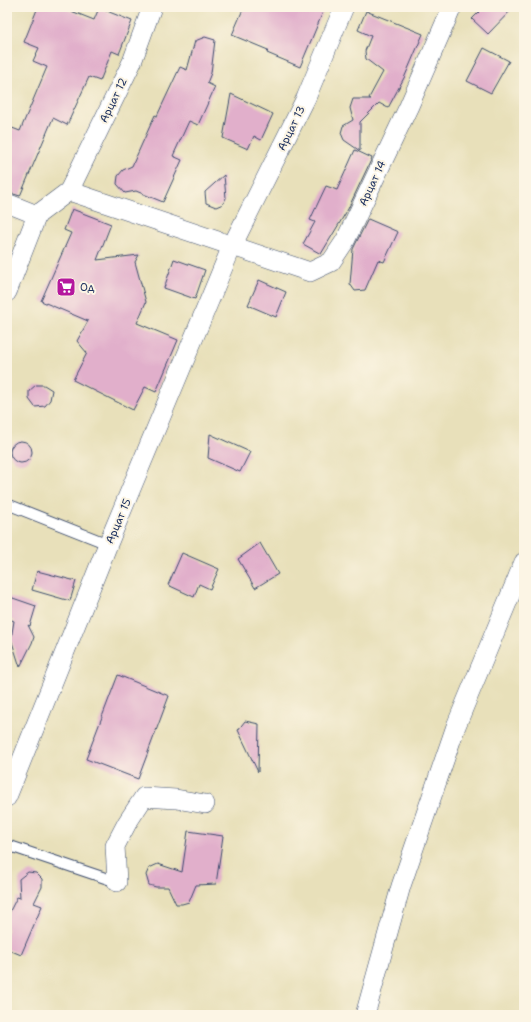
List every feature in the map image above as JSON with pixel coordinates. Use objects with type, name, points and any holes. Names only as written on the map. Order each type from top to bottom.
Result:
[{"type":"street","name":"Арцат 12","points":[[69,191],[132,62],[152,7]]},
{"type":"street","name":"Арцат 13","points":[[232,246],[306,98],[344,7]]},
{"type":"street","name":"Арцат 14","points":[[69,191],[310,272],[331,262],[345,241],[409,106],[452,7]]},
{"type":"street","points":[[7,292],[37,215],[69,191]]},
{"type":"street","points":[[7,203],[37,215]]},
{"type":"street","name":"Арцат 15","points":[[7,797],[108,544],[232,246]]},
{"type":"street","points":[[365,1015],[401,886],[456,726],[524,562]]},
{"type":"street","points":[[117,882],[116,846],[127,823],[144,797],[176,799],[204,804]]},
{"type":"lane","points":[[7,504],[108,544]]},
{"type":"lane","points":[[7,845],[117,882]]},
{"type":"building","points":[[38,7],[61,7],[94,20],[99,8],[132,21],[119,54],[112,51],[100,81],[89,77],[67,125],[53,118],[20,196],[7,192],[7,126],[20,131],[47,67],[33,61],[39,48],[24,42]]},
{"type":"building","points":[[244,7],[325,7],[300,67],[267,53],[268,50],[232,35]]},
{"type":"building","points":[[484,7],[514,7],[488,34],[472,19]]},
{"type":"building","points":[[366,11],[423,34],[405,76],[388,108],[379,103],[360,122],[360,151],[344,140],[341,133],[343,126],[353,120],[350,108],[353,99],[371,99],[369,98],[383,72],[366,59],[365,51],[371,36],[358,30]]},
{"type":"building","points":[[205,37],[215,40],[211,73],[207,83],[215,87],[198,125],[189,121],[173,156],[182,160],[163,202],[136,191],[125,193],[117,184],[118,176],[123,170],[132,166],[155,115],[157,116],[180,67],[187,70],[195,41]]},
{"type":"building","points":[[484,48],[509,61],[491,93],[467,81]]},
{"type":"building","points":[[231,94],[273,114],[261,140],[254,136],[248,149],[223,138]]},
{"type":"building","points":[[355,150],[372,158],[348,209],[321,254],[303,244],[315,222],[310,220],[326,186],[337,190]]},
{"type":"building","points":[[224,175],[226,198],[223,204],[216,207],[206,203],[205,192]]},
{"type":"building","points":[[72,209],[111,224],[97,260],[139,255],[135,262],[146,302],[137,323],[178,340],[156,392],[145,387],[133,410],[73,380],[87,353],[77,341],[88,321],[41,301],[71,233],[64,230]]},
{"type":"building","points":[[368,219],[398,232],[384,262],[378,260],[365,290],[355,291],[350,284],[353,249]]},
{"type":"building","points":[[174,259],[205,270],[195,299],[164,288]]},
{"type":"building","points":[[259,280],[286,292],[276,317],[248,305]]},
{"type":"building","points":[[36,385],[44,385],[52,390],[50,400],[45,406],[35,407],[29,399],[29,391]]},
{"type":"building","points":[[210,434],[250,452],[240,472],[208,458]]},
{"type":"building","points":[[21,441],[29,444],[32,452],[29,460],[21,463],[13,460],[10,452],[13,444]]},
{"type":"building","points":[[260,543],[278,574],[255,588],[238,559]]},
{"type":"building","points":[[182,553],[219,569],[210,589],[199,584],[194,597],[168,585]]},
{"type":"building","points":[[37,571],[76,581],[70,601],[32,590]]},
{"type":"building","points":[[7,596],[36,606],[30,626],[28,625],[34,637],[20,667],[11,639],[14,621],[7,618]]},
{"type":"building","points":[[118,675],[169,696],[138,779],[86,759]]},
{"type":"building","points":[[245,721],[259,724],[258,772],[238,730]]},
{"type":"building","points":[[188,831],[223,836],[216,884],[196,885],[189,902],[176,904],[168,887],[156,887],[149,885],[146,875],[149,868],[158,864],[182,872]]},
{"type":"building","points":[[28,872],[36,873],[42,879],[42,887],[34,903],[42,906],[21,955],[7,949],[7,917],[17,897],[20,898],[19,879]]},
{"type":"place","name":"Од","points":[[66,287]]}]
